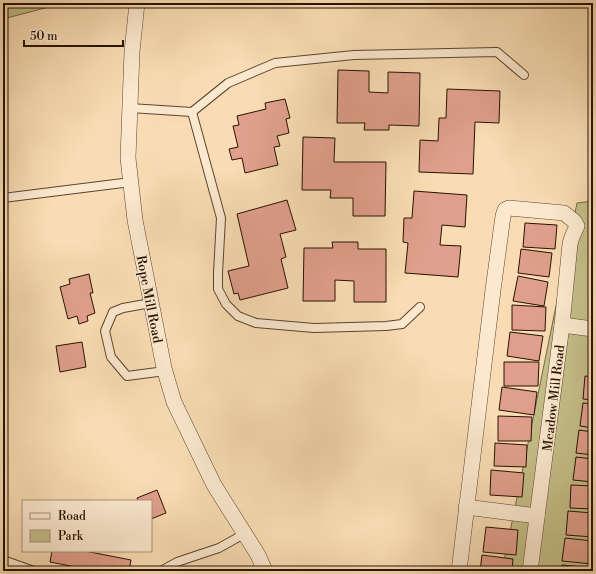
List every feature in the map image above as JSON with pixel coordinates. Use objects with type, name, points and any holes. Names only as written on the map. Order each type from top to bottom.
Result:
[{"type":"street","name":"Rope Mill Road","points":[[137,3],[132,52],[128,158],[135,220],[165,370],[174,402],[214,485],[258,555],[265,571]]},
{"type":"street","name":"Meadow Mill Road","points":[[466,507],[503,216],[505,210],[509,208],[564,213],[577,226],[570,244],[562,325],[530,571]]},
{"type":"street","points":[[562,325],[593,328]]},
{"type":"street","points":[[459,571],[466,507],[537,516]]},
{"type":"lane","points":[[130,108],[192,112],[228,83],[276,63],[354,55],[497,52],[524,75]]},
{"type":"lane","points":[[192,112],[221,218],[218,289],[226,304],[238,316],[256,323],[314,328],[386,326],[402,324],[420,307]]},
{"type":"lane","points":[[3,198],[131,182]]},
{"type":"lane","points":[[151,303],[123,308],[113,312],[105,331],[112,357],[127,376],[165,370]]},
{"type":"lane","points":[[160,571],[177,562],[220,548],[244,534]]},
{"type":"lane","points":[[3,560],[34,571]]},
{"type":"green space","points":[[3,3],[64,3],[3,19]]},
{"type":"green space","points":[[593,201],[593,571],[502,571],[577,203]]},
{"type":"building","points":[[338,70],[369,71],[369,92],[388,93],[388,72],[420,73],[419,126],[389,125],[389,130],[364,130],[365,123],[337,123]]},
{"type":"building","points":[[447,89],[500,91],[499,123],[475,122],[473,174],[419,172],[420,140],[438,141],[439,118],[446,118]]},
{"type":"building","points":[[285,99],[290,118],[286,119],[289,133],[277,136],[280,146],[274,147],[278,165],[245,173],[242,158],[232,160],[229,149],[238,147],[233,126],[239,125],[237,116],[266,109],[265,103]]},
{"type":"building","points":[[303,137],[335,138],[334,162],[386,162],[385,216],[353,216],[353,198],[330,198],[331,190],[302,190]]},
{"type":"building","points":[[414,191],[467,195],[465,227],[442,225],[440,245],[461,246],[458,277],[405,273],[408,243],[403,242],[404,218],[412,218]]},
{"type":"building","points":[[287,200],[296,230],[280,234],[286,257],[281,259],[288,288],[240,300],[238,293],[234,294],[228,271],[249,266],[237,214]]},
{"type":"building","points":[[525,223],[557,225],[555,249],[523,247]]},
{"type":"building","points":[[332,242],[358,242],[358,249],[386,249],[386,302],[354,302],[354,281],[335,280],[335,301],[303,301],[304,248],[333,248]]},
{"type":"building","points":[[521,249],[552,253],[549,277],[518,273]]},
{"type":"building","points":[[592,272],[593,304],[591,304]]},
{"type":"building","points":[[89,274],[93,293],[90,293],[95,313],[87,316],[88,321],[79,324],[77,316],[68,319],[60,287],[70,284],[69,279]]},
{"type":"building","points":[[518,276],[548,282],[544,306],[513,301]]},
{"type":"building","points":[[512,305],[546,307],[545,331],[512,330]]},
{"type":"building","points":[[510,332],[543,336],[539,361],[507,356]]},
{"type":"building","points":[[82,342],[86,367],[60,372],[56,346]]},
{"type":"building","points":[[589,350],[593,350],[593,374],[589,374]]},
{"type":"building","points":[[504,362],[539,362],[538,386],[504,386]]},
{"type":"building","points":[[585,376],[593,377],[593,400],[583,399]]},
{"type":"building","points":[[502,387],[537,392],[534,415],[499,410]]},
{"type":"building","points":[[583,403],[593,404],[593,428],[580,426]]},
{"type":"building","points":[[498,416],[532,417],[531,441],[498,441]]},
{"type":"building","points":[[579,430],[593,432],[593,455],[576,453]]},
{"type":"building","points":[[495,443],[527,445],[526,467],[494,466]]},
{"type":"building","points":[[576,457],[593,459],[593,482],[573,480]]},
{"type":"building","points":[[491,470],[524,473],[522,497],[490,495]]},
{"type":"building","points":[[571,485],[593,486],[593,509],[570,508]]},
{"type":"building","points":[[157,490],[166,513],[152,519],[152,500],[138,500],[137,498]]},
{"type":"building","points":[[568,511],[593,513],[593,537],[566,535]]},
{"type":"building","points":[[486,527],[518,530],[516,555],[483,552]]},
{"type":"building","points":[[565,538],[593,541],[593,564],[562,561]]},
{"type":"building","points":[[52,552],[90,552],[131,560],[129,571],[85,571],[86,569],[50,562]]},
{"type":"building","points":[[482,555],[513,559],[512,571],[480,571]]},
{"type":"building","points":[[562,565],[593,568],[593,571],[562,571]]}]
